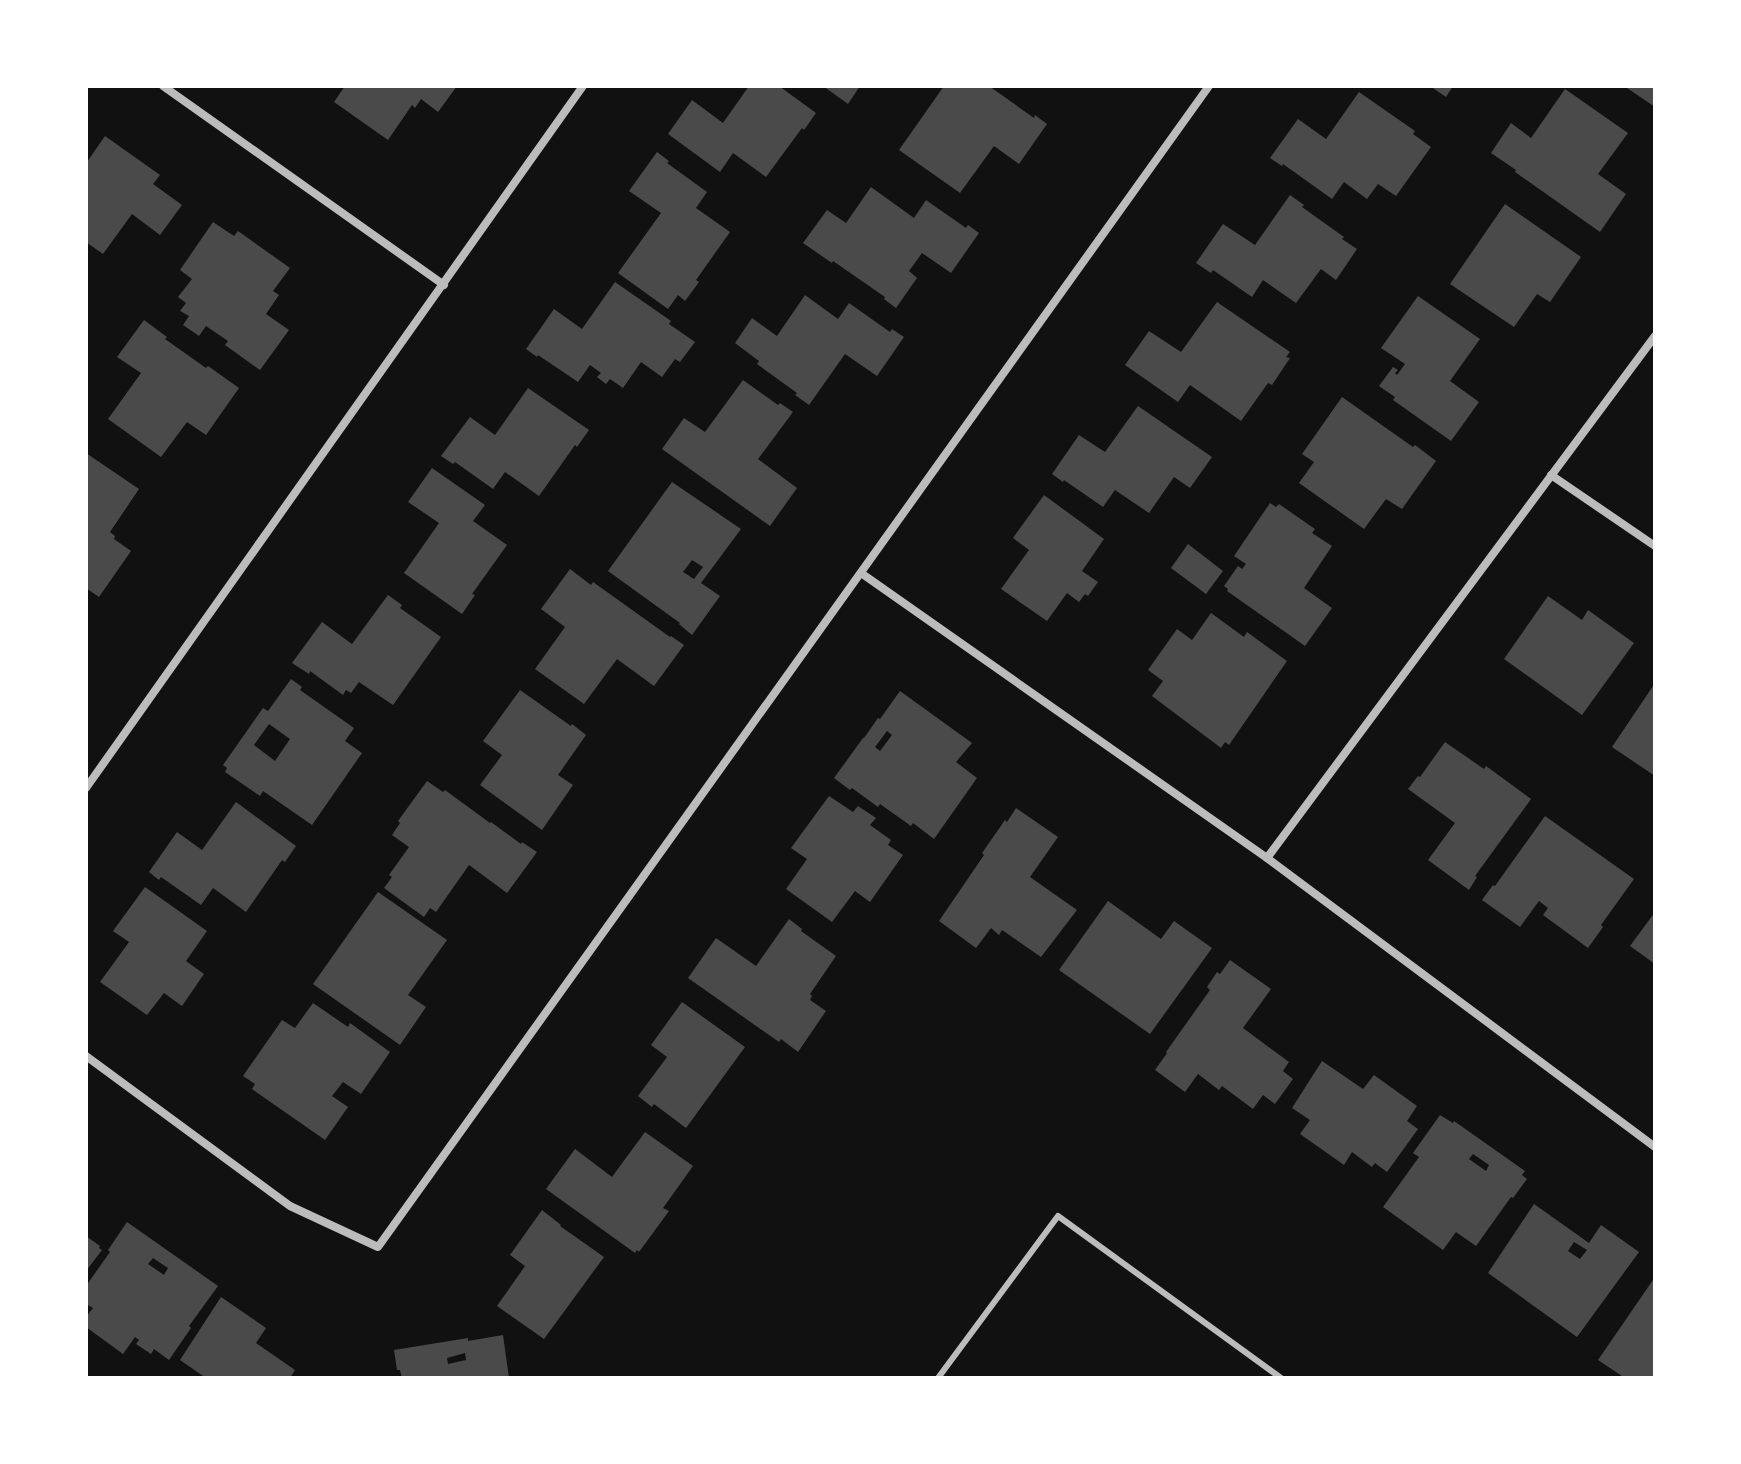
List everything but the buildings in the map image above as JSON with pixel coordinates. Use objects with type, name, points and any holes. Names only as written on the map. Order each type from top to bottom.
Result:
[{"type":"street","points":[[163,86],[444,285]]},
{"type":"street","points":[[86,788],[583,86]]},
{"type":"street","points":[[86,1056],[290,1206],[378,1247],[1209,86]]},
{"type":"street","points":[[1267,858],[1655,336]]},
{"type":"street","points":[[1551,475],[1655,546]]},
{"type":"street","points":[[861,573],[1267,858],[1655,1147]]},
{"type":"lane","points":[[938,1378],[1058,1216],[1281,1378]]}]
